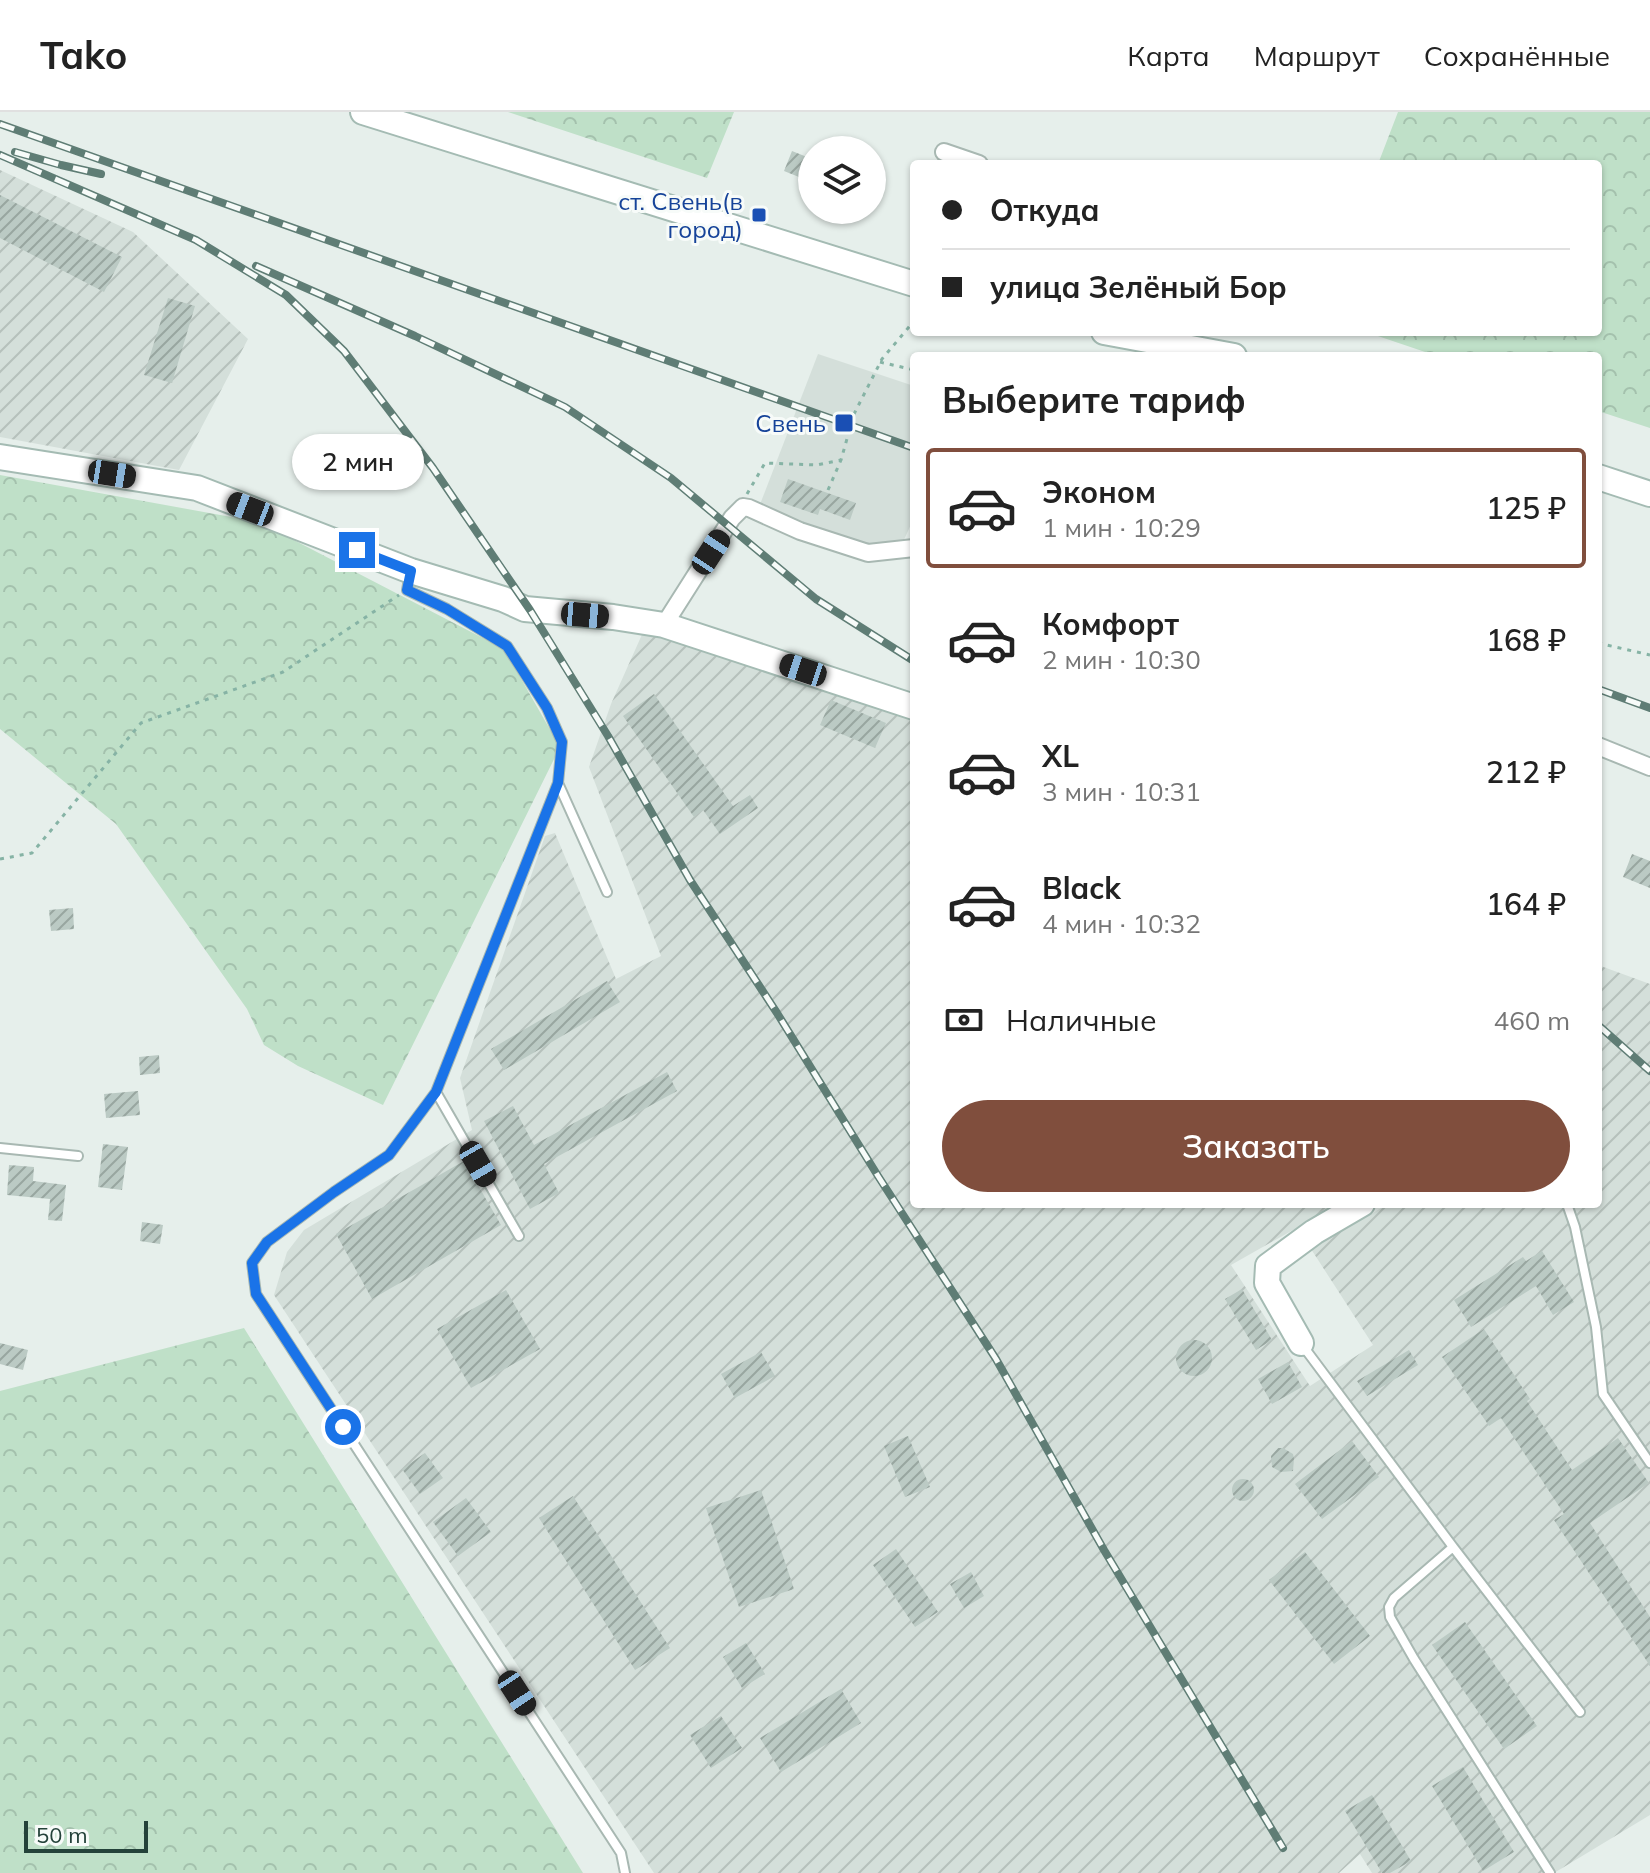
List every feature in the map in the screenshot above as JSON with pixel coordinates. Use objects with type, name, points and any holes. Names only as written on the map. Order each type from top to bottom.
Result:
[{"type":"street","points":[[363,112],[910,283]]},
{"type":"street","points":[[944,152],[967,160]]},
{"type":"street","points":[[1135,336],[1214,352]]},
{"type":"street","points":[[0,457],[197,488],[409,580],[503,599],[530,610],[664,625],[910,706]]},
{"type":"street","points":[[1602,478],[1650,494]]},
{"type":"street","points":[[664,625],[737,511],[743,507],[800,531],[868,553],[910,548]]},
{"type":"street","points":[[1602,748],[1650,767]]},
{"type":"street","points":[[1301,1343],[1267,1283],[1268,1266],[1314,1232],[1355,1208]]},
{"type":"lane","points":[[409,580],[447,609],[507,646],[547,708],[562,742],[558,783],[436,1092],[389,1155],[267,1242],[252,1263],[256,1294],[621,1853],[625,1873]]},
{"type":"lane","points":[[558,783],[607,892]]},
{"type":"lane","points":[[436,1092],[519,1236]]},
{"type":"lane","points":[[0,1148],[78,1156]]},
{"type":"lane","points":[[1568,1208],[1596,1327],[1603,1394],[1650,1463]]},
{"type":"lane","points":[[1301,1343],[1580,1712]]},
{"type":"lane","points":[[1453,1547],[1394,1598],[1389,1607],[1390,1617],[1550,1873]]},
{"type":"path","points":[[828,490],[841,460],[854,414],[880,362],[910,326]]},
{"type":"path","points":[[880,362],[910,369]]},
{"type":"path","points":[[737,511],[765,463],[817,465],[841,460]]},
{"type":"path","points":[[0,859],[32,853],[141,723],[283,672],[409,580]]},
{"type":"path","points":[[1602,644],[1650,655]]},
{"type":"shaded area","points":[[0,170],[133,232],[248,339],[179,470],[0,437]]},
{"type":"shaded area","points":[[818,354],[910,385],[910,527],[896,557],[759,507]]},
{"type":"shaded area","points":[[644,630],[910,719],[910,1208],[1332,1208],[1231,1265],[1310,1386],[1373,1345],[1311,1249],[1381,1208],[1602,1208],[1602,966],[1650,984],[1650,1815],[1554,1873],[1372,1873],[1360,1854],[1339,1873],[654,1873],[274,1295],[287,1252],[304,1230],[472,1130],[460,1078],[545,836],[555,833],[616,979],[661,956],[589,767],[611,704]]},
{"type":"green space","points":[[508,112],[734,112],[707,178]]},
{"type":"green space","points":[[1398,112],[1650,112],[1650,428],[1602,412],[1602,352],[1425,352],[1378,336],[1602,336],[1602,160],[1380,160]]},
{"type":"green space","points":[[0,475],[259,522],[504,649],[560,747],[383,1105],[298,1066],[264,1045],[247,1009],[116,824],[0,729]]},
{"type":"green space","points":[[244,1328],[583,1873],[0,1873],[0,1391]]},
{"type":"building","points":[[792,151],[798,153],[798,177],[784,171]]},
{"type":"building","points":[[0,195],[122,257],[104,292],[0,238]]},
{"type":"building","points":[[168,298],[195,306],[172,383],[144,375]]},
{"type":"building","points":[[788,479],[856,503],[850,520],[820,509],[818,515],[780,502]]},
{"type":"building","points":[[654,694],[733,806],[750,795],[758,808],[720,834],[703,810],[694,817],[623,716]]},
{"type":"building","points":[[831,700],[886,723],[875,748],[820,725]]},
{"type":"building","points":[[1632,854],[1650,861],[1650,888],[1623,877]]},
{"type":"building","points":[[73,908],[74,929],[51,931],[49,910]]},
{"type":"building","points":[[607,981],[620,1002],[504,1070],[491,1049]]},
{"type":"building","points":[[159,1055],[160,1073],[140,1075],[139,1057]]},
{"type":"building","points":[[667,1072],[677,1091],[544,1164],[559,1193],[530,1209],[484,1121],[513,1106],[534,1145]]},
{"type":"building","points":[[138,1091],[140,1115],[106,1118],[104,1094]]},
{"type":"building","points":[[103,1144],[128,1147],[122,1190],[98,1187]]},
{"type":"building","points":[[464,1161],[501,1225],[372,1299],[336,1234]]},
{"type":"building","points":[[9,1165],[34,1167],[33,1181],[66,1185],[62,1221],[48,1220],[50,1199],[7,1195]]},
{"type":"building","points":[[142,1222],[163,1225],[160,1244],[140,1241]]},
{"type":"building","points":[[1542,1251],[1574,1302],[1553,1315],[1536,1286],[1471,1327],[1454,1300],[1523,1257],[1526,1261]]},
{"type":"building","points":[[1242,1289],[1272,1340],[1256,1350],[1225,1299]]},
{"type":"building","points":[[506,1290],[540,1349],[471,1388],[437,1329]]},
{"type":"building","points":[[1484,1329],[1572,1470],[1618,1438],[1649,1483],[1590,1523],[1650,1617],[1650,1666],[1554,1520],[1564,1514],[1501,1418],[1489,1426],[1442,1357]]},
{"type":"building","points":[[1194,1340],[1207,1345],[1212,1358],[1207,1371],[1194,1376],[1181,1371],[1176,1358],[1181,1345]]},
{"type":"building","points":[[0,1343],[28,1350],[23,1370],[0,1364]]},
{"type":"building","points":[[1409,1350],[1418,1365],[1367,1396],[1357,1381]]},
{"type":"building","points":[[761,1352],[775,1376],[735,1398],[721,1374]]},
{"type":"building","points":[[1288,1362],[1302,1387],[1272,1404],[1258,1379]]},
{"type":"building","points":[[908,1436],[930,1487],[905,1497],[884,1446]]},
{"type":"building","points":[[1352,1441],[1379,1477],[1322,1519],[1295,1484]]},
{"type":"building","points":[[1278,1448],[1293,1454],[1293,1471],[1281,1472],[1272,1467],[1271,1456]]},
{"type":"building","points":[[425,1453],[443,1478],[420,1494],[402,1469]]},
{"type":"building","points":[[1243,1479],[1251,1482],[1254,1490],[1251,1498],[1243,1501],[1235,1498],[1232,1490],[1235,1482]]},
{"type":"building","points":[[761,1490],[794,1589],[739,1607],[706,1508]]},
{"type":"building","points":[[573,1496],[670,1648],[635,1670],[539,1518]]},
{"type":"building","points":[[466,1498],[491,1532],[458,1556],[433,1522]]},
{"type":"building","points":[[896,1549],[938,1612],[915,1627],[873,1565]]},
{"type":"building","points":[[1305,1552],[1370,1636],[1334,1664],[1269,1580]]},
{"type":"building","points":[[971,1572],[984,1596],[964,1608],[950,1584]]},
{"type":"building","points":[[1465,1622],[1537,1726],[1504,1749],[1432,1645]]},
{"type":"building","points":[[746,1643],[765,1674],[742,1688],[723,1657]]},
{"type":"building","points":[[841,1689],[861,1723],[781,1772],[760,1738]]},
{"type":"building","points":[[721,1716],[742,1748],[711,1768],[690,1735]]},
{"type":"building","points":[[1463,1767],[1514,1852],[1483,1871],[1432,1786]]},
{"type":"building","points":[[1372,1795],[1411,1861],[1390,1873],[1382,1873],[1345,1811]]},
{"type":"railway","points":[[0,124],[910,447]]},
{"type":"railway","points":[[15,152],[101,174]]},
{"type":"railway","points":[[0,155],[196,240],[286,295],[344,351],[433,468],[530,610],[608,736],[690,880],[996,1359],[1104,1550],[1283,1848]]},
{"type":"railway","points":[[256,266],[565,407],[671,478],[816,599],[910,658]]},
{"type":"railway","points":[[1602,690],[1650,708]]},
{"type":"railway","points":[[1602,1029],[1650,1071]]},
{"type":"place","name":"ст. Свень(в город)","points":[[759,215]]},
{"type":"place","name":"Свень","points":[[844,423]]},
{"type":"route","points":[[343,1427],[256,1294],[252,1263],[267,1242],[389,1155],[436,1092],[558,783],[562,742],[547,708],[507,646],[447,609],[407,590],[411,571],[357,550]]}]
